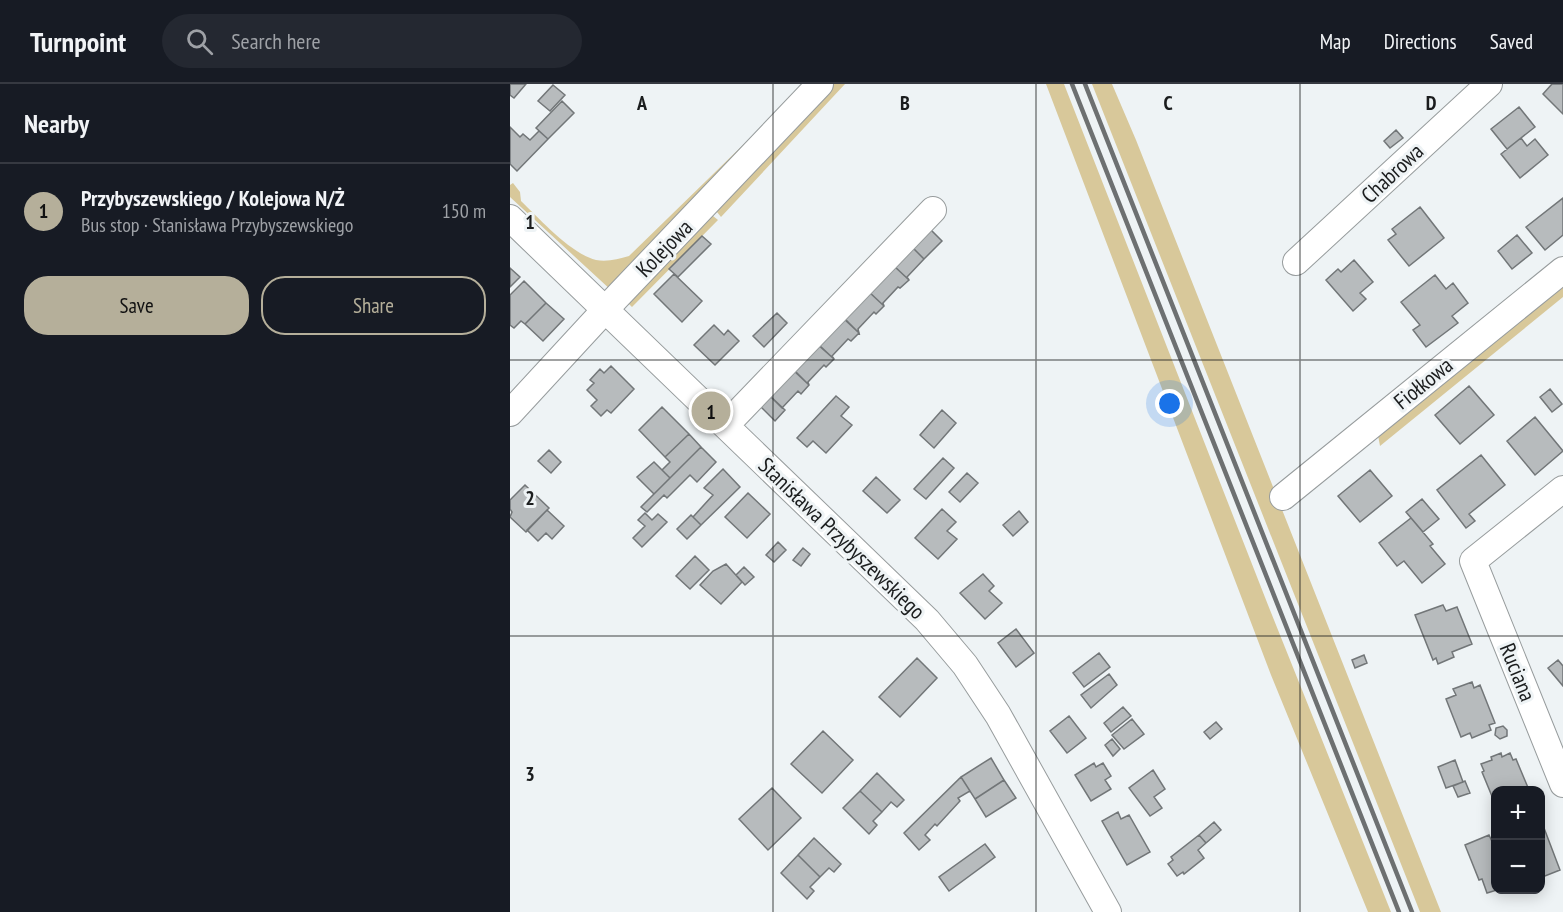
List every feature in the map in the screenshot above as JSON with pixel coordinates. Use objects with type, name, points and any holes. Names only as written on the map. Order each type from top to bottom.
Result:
[{"type":"street","name":"Kolejowa","points":[[510,413],[820,84]]},
{"type":"street","name":"Chabrowa","points":[[1296,262],[1489,84]]},
{"type":"street","points":[[726,425],[933,210]]},
{"type":"street","name":"Stanisława Przybyszewskiego","points":[[510,218],[927,620],[965,665],[1003,723],[1108,912]]},
{"type":"street","name":"Fiołkowa","points":[[1283,497],[1563,270]]},
{"type":"street","name":"Ruciana","points":[[1563,489],[1473,561],[1555,737],[1563,784]]},
{"type":"shaded area","points":[[830,84],[845,84],[721,217],[713,207]]},
{"type":"shaded area","points":[[1046,84],[1064,84],[1391,912],[1368,912],[1271,675]]},
{"type":"shaded area","points":[[1092,84],[1112,84],[1136,140],[1441,912],[1420,912]]},
{"type":"shaded area","points":[[781,108],[612,291],[510,197],[510,185],[513,183],[520,192],[521,201],[556,235],[586,256],[605,261],[629,256]]},
{"type":"shaded area","points":[[708,212],[718,220],[632,307],[626,301]]},
{"type":"shaded area","points":[[1563,278],[1563,297],[1380,446],[1377,430]]},
{"type":"building","points":[[510,84],[526,84],[514,98],[510,95]]},
{"type":"building","points":[[1552,84],[1563,84],[1563,114],[1543,94]]},
{"type":"building","points":[[553,85],[565,95],[550,111],[538,101]]},
{"type":"building","points":[[562,101],[574,113],[548,139],[536,128]]},
{"type":"building","points":[[1519,107],[1535,127],[1507,149],[1491,129]]},
{"type":"building","points":[[510,127],[520,137],[523,134],[530,140],[539,131],[548,139],[517,171],[510,164]]},
{"type":"building","points":[[1396,130],[1403,138],[1390,148],[1384,141]]},
{"type":"building","points":[[1521,138],[1527,146],[1535,139],[1548,155],[1520,178],[1501,154]]},
{"type":"building","points":[[1563,198],[1563,235],[1545,250],[1526,227]]},
{"type":"building","points":[[1420,207],[1444,238],[1409,266],[1388,240],[1396,234],[1392,229]]},
{"type":"building","points":[[928,227],[942,241],[924,259],[912,247]]},
{"type":"building","points":[[1517,235],[1532,253],[1512,269],[1498,251]]},
{"type":"building","points":[[702,236],[711,244],[678,277],[669,269]]},
{"type":"building","points":[[912,247],[924,259],[907,277],[909,280],[894,266]]},
{"type":"building","points":[[1354,260],[1373,282],[1360,293],[1366,299],[1353,311],[1326,280],[1338,269],[1341,272]]},
{"type":"building","points":[[894,266],[909,280],[900,288],[898,287],[883,303],[884,306],[867,290]]},
{"type":"building","points":[[510,268],[520,277],[510,287]]},
{"type":"building","points":[[674,274],[702,301],[682,322],[654,294]]},
{"type":"building","points":[[1435,275],[1446,289],[1453,283],[1468,303],[1452,316],[1458,323],[1426,347],[1413,330],[1420,325],[1401,302]]},
{"type":"building","points":[[524,281],[546,303],[525,324],[521,321],[514,328],[510,325],[510,295]]},
{"type":"building","points":[[869,292],[884,306],[876,314],[874,312],[858,329],[859,333],[842,317]]},
{"type":"building","points":[[546,303],[564,319],[543,341],[525,324]]},
{"type":"building","points":[[777,313],[787,323],[764,347],[753,336]]},
{"type":"building","points":[[844,318],[859,333],[851,341],[848,339],[832,356],[834,359],[816,343]]},
{"type":"building","points":[[714,325],[724,335],[728,330],[739,341],[715,365],[694,345]]},
{"type":"building","points":[[819,345],[834,359],[826,367],[824,365],[808,382],[809,385],[792,369]]},
{"type":"building","points":[[611,366],[634,389],[611,413],[607,410],[601,416],[591,406],[597,400],[587,390],[594,383],[590,380],[600,369],[604,373]]},
{"type":"building","points":[[794,370],[809,385],[801,394],[798,391],[782,408],[768,394]]},
{"type":"building","points":[[1469,386],[1494,415],[1460,444],[1435,415]]},
{"type":"building","points":[[1550,389],[1562,404],[1552,412],[1540,397]]},
{"type":"building","points":[[768,394],[785,410],[775,421],[758,404]]},
{"type":"building","points":[[836,396],[849,407],[841,416],[852,425],[826,453],[813,441],[807,447],[797,438]]},
{"type":"building","points":[[662,407],[689,434],[665,457],[639,430]]},
{"type":"building","points":[[942,410],[956,423],[934,448],[920,435]]},
{"type":"building","points":[[1535,417],[1563,451],[1535,475],[1507,441]]},
{"type":"building","points":[[689,434],[701,447],[670,478],[662,470],[670,462],[665,457]]},
{"type":"building","points":[[701,447],[716,462],[697,482],[690,475],[667,498],[664,495],[647,512],[641,507]]},
{"type":"building","points":[[549,450],[561,462],[551,473],[538,461]]},
{"type":"building","points":[[1481,455],[1505,485],[1469,514],[1475,521],[1466,528],[1437,490]]},
{"type":"building","points":[[943,458],[954,468],[926,499],[914,489]]},
{"type":"building","points":[[654,462],[670,478],[654,494],[637,477]]},
{"type":"building","points":[[723,469],[740,487],[701,525],[693,517],[713,495],[704,488]]},
{"type":"building","points":[[1370,470],[1392,496],[1360,522],[1338,496]]},
{"type":"building","points":[[967,473],[978,483],[960,502],[949,492]]},
{"type":"building","points":[[876,477],[900,500],[887,513],[863,491]]},
{"type":"building","points":[[525,485],[549,508],[526,532],[510,517],[512,512],[510,500]]},
{"type":"building","points":[[748,493],[770,514],[747,538],[725,517]]},
{"type":"building","points":[[1422,499],[1439,519],[1423,532],[1406,512]]},
{"type":"building","points":[[942,509],[956,522],[947,531],[957,539],[938,559],[915,538]]},
{"type":"building","points":[[547,510],[564,526],[552,539],[546,533],[538,541],[527,530]]},
{"type":"building","points":[[1019,511],[1028,522],[1013,536],[1003,525]]},
{"type":"building","points":[[645,513],[652,520],[658,514],[667,522],[642,547],[633,538],[645,526],[638,520]]},
{"type":"building","points":[[691,515],[701,525],[687,539],[677,529]]},
{"type":"building","points":[[1411,518],[1433,544],[1430,546],[1445,564],[1422,583],[1404,561],[1397,566],[1379,543]]},
{"type":"building","points":[[778,542],[786,550],[774,562],[766,555]]},
{"type":"building","points":[[803,548],[810,554],[801,566],[793,560]]},
{"type":"building","points":[[695,556],[709,570],[690,589],[676,576]]},
{"type":"building","points":[[726,564],[742,582],[721,604],[700,585],[713,571]]},
{"type":"building","points":[[744,567],[754,577],[745,585],[736,575]]},
{"type":"building","points":[[983,574],[994,586],[989,591],[1002,603],[985,619],[960,593]]},
{"type":"building","points":[[1443,605],[1446,611],[1457,607],[1472,644],[1452,652],[1454,657],[1438,664],[1436,658],[1433,660],[1415,615]]},
{"type":"building","points":[[1016,629],[1034,653],[1016,667],[998,643]]},
{"type":"building","points":[[1099,653],[1110,667],[1084,687],[1073,673]]},
{"type":"building","points":[[1364,655],[1367,663],[1355,668],[1352,660]]},
{"type":"building","points":[[917,658],[937,678],[900,717],[879,697]]},
{"type":"building","points":[[1558,660],[1563,666],[1563,686],[1548,668]]},
{"type":"building","points":[[1109,674],[1117,685],[1091,708],[1081,695]]},
{"type":"building","points":[[1472,682],[1474,688],[1480,685],[1495,723],[1489,725],[1491,730],[1472,738],[1470,733],[1461,737],[1446,699],[1456,695],[1453,689]]},
{"type":"building","points":[[1123,707],[1131,716],[1111,732],[1104,723]]},
{"type":"building","points":[[1069,716],[1086,738],[1067,753],[1050,731]]},
{"type":"building","points":[[1132,719],[1144,734],[1124,749],[1112,735]]},
{"type":"building","points":[[1216,722],[1222,729],[1210,739],[1204,732]]},
{"type":"building","points":[[1503,726],[1507,730],[1507,736],[1500,739],[1495,735],[1496,728]]},
{"type":"building","points":[[823,731],[853,760],[822,793],[791,764]]},
{"type":"building","points":[[1112,739],[1120,749],[1113,756],[1105,745]]},
{"type":"building","points":[[1501,753],[1502,757],[1510,753],[1513,760],[1516,759],[1527,786],[1491,786],[1491,794],[1481,764],[1492,760],[1491,757]]},
{"type":"building","points":[[991,758],[1004,780],[975,799],[961,777]]},
{"type":"building","points":[[1455,760],[1463,782],[1446,788],[1438,767]]},
{"type":"building","points":[[1094,763],[1096,767],[1103,763],[1111,776],[1105,780],[1111,789],[1091,801],[1075,775]]},
{"type":"building","points":[[1153,770],[1165,789],[1154,797],[1162,808],[1150,816],[1129,788]]},
{"type":"building","points":[[877,773],[904,800],[897,807],[891,802],[882,812],[860,791]]},
{"type":"building","points":[[961,777],[970,791],[958,798],[960,801],[937,826],[935,824],[925,835],[930,840],[919,850],[904,833]]},
{"type":"building","points":[[1004,780],[1016,798],[986,817],[975,799]]},
{"type":"building","points":[[1465,781],[1470,793],[1458,797],[1453,786]]},
{"type":"building","points":[[772,788],[801,818],[768,850],[739,819]]},
{"type":"building","points":[[860,791],[882,812],[873,821],[877,825],[869,834],[843,808]]},
{"type":"building","points":[[1118,812],[1121,819],[1129,815],[1150,852],[1127,865],[1102,821]]},
{"type":"building","points":[[1214,822],[1221,830],[1206,843],[1199,835]]},
{"type":"building","points":[[1545,831],[1560,870],[1545,876]]},
{"type":"building","points":[[1199,835],[1206,843],[1198,850],[1204,858],[1184,874],[1183,872],[1177,876],[1168,864],[1173,860],[1171,857]]},
{"type":"building","points":[[1489,835],[1491,839],[1491,892],[1487,893],[1482,879],[1479,880],[1465,845]]},
{"type":"building","points":[[814,838],[841,864],[834,872],[829,868],[820,877],[798,855]]},
{"type":"building","points":[[985,844],[995,857],[949,891],[939,877]]},
{"type":"building","points":[[798,855],[820,877],[810,887],[814,891],[807,899],[781,873]]},
{"type":"railway","points":[[1072,84],[1399,912]]},
{"type":"railway","points":[[1085,84],[1412,912]]},
{"type":"place","name":"Przybyszewskiego / Kolejowa N/Ż","points":[[711,411]]}]
